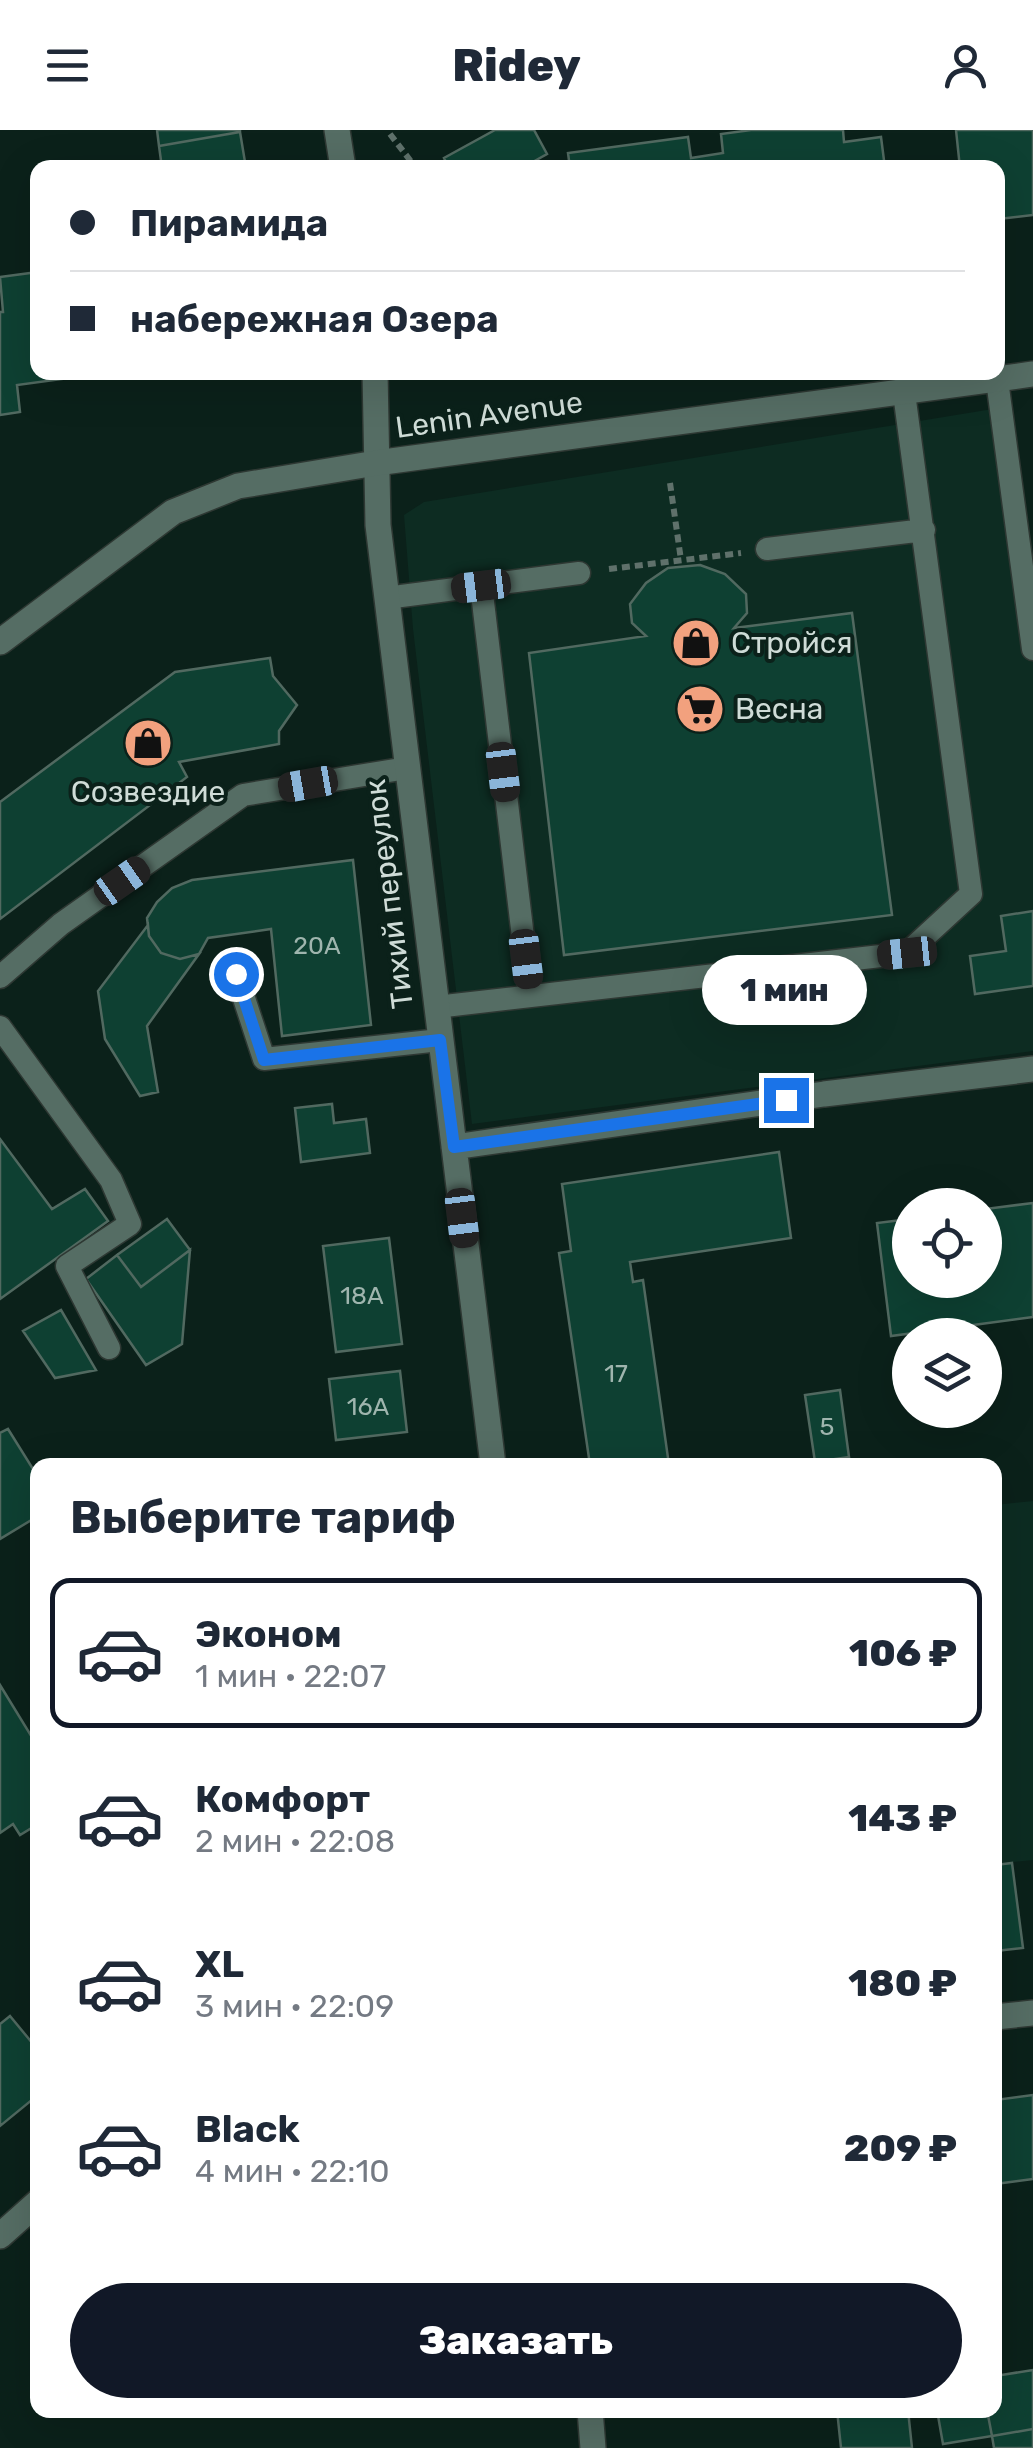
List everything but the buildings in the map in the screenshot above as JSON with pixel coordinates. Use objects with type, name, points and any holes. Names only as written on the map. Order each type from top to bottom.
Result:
[{"type":"street","points":[[337,130],[342,160]]},
{"type":"street","name":"Lenin Avenue","points":[[1005,379],[1033,374]]},
{"type":"street","name":"Тихий переулок","points":[[375,380],[378,525],[491,1458]]},
{"type":"street","name":"Lenin Avenue","points":[[0,642],[172,512],[238,486],[376,463],[997,380]]},
{"type":"street","points":[[454,1147],[824,1094],[1033,1069]]},
{"type":"street","points":[[1002,2017],[1033,2014]]},
{"type":"street","points":[[0,2236],[30,2209]]},
{"type":"street","points":[[590,2418],[592,2448]]},
{"type":"lane","points":[[997,380],[1033,649]]},
{"type":"lane","points":[[436,1007],[907,953],[971,894],[904,393]]},
{"type":"lane","points":[[767,550],[924,530]]},
{"type":"lane","points":[[386,598],[579,573]]},
{"type":"lane","points":[[481,586],[530,996]]},
{"type":"lane","points":[[0,977],[61,924],[243,796],[407,768]]},
{"type":"lane","points":[[236,974],[264,1060],[440,1040]]},
{"type":"lane","points":[[0,1027],[111,1180],[130,1224],[67,1266],[110,1348]]},
{"type":"path","points":[[390,134],[410,160]]},
{"type":"path","points":[[670,483],[680,560]]},
{"type":"path","points":[[579,573],[767,550]]},
{"type":"shaded area","points":[[1011,406],[1033,581],[1033,1051],[472,1124],[413,629],[404,515],[424,502]]},
{"type":"shaded area","points":[[1033,1501],[1033,1860],[1002,1863],[1002,1504]]},
{"type":"place","name":"Стройся","points":[[696,643]]},
{"type":"place","name":"Весна","points":[[700,709]]},
{"type":"place","name":"Созвездие","points":[[148,743]]},
{"type":"route","points":[[236,974],[264,1060],[440,1040],[454,1147],[786,1100]]}]
